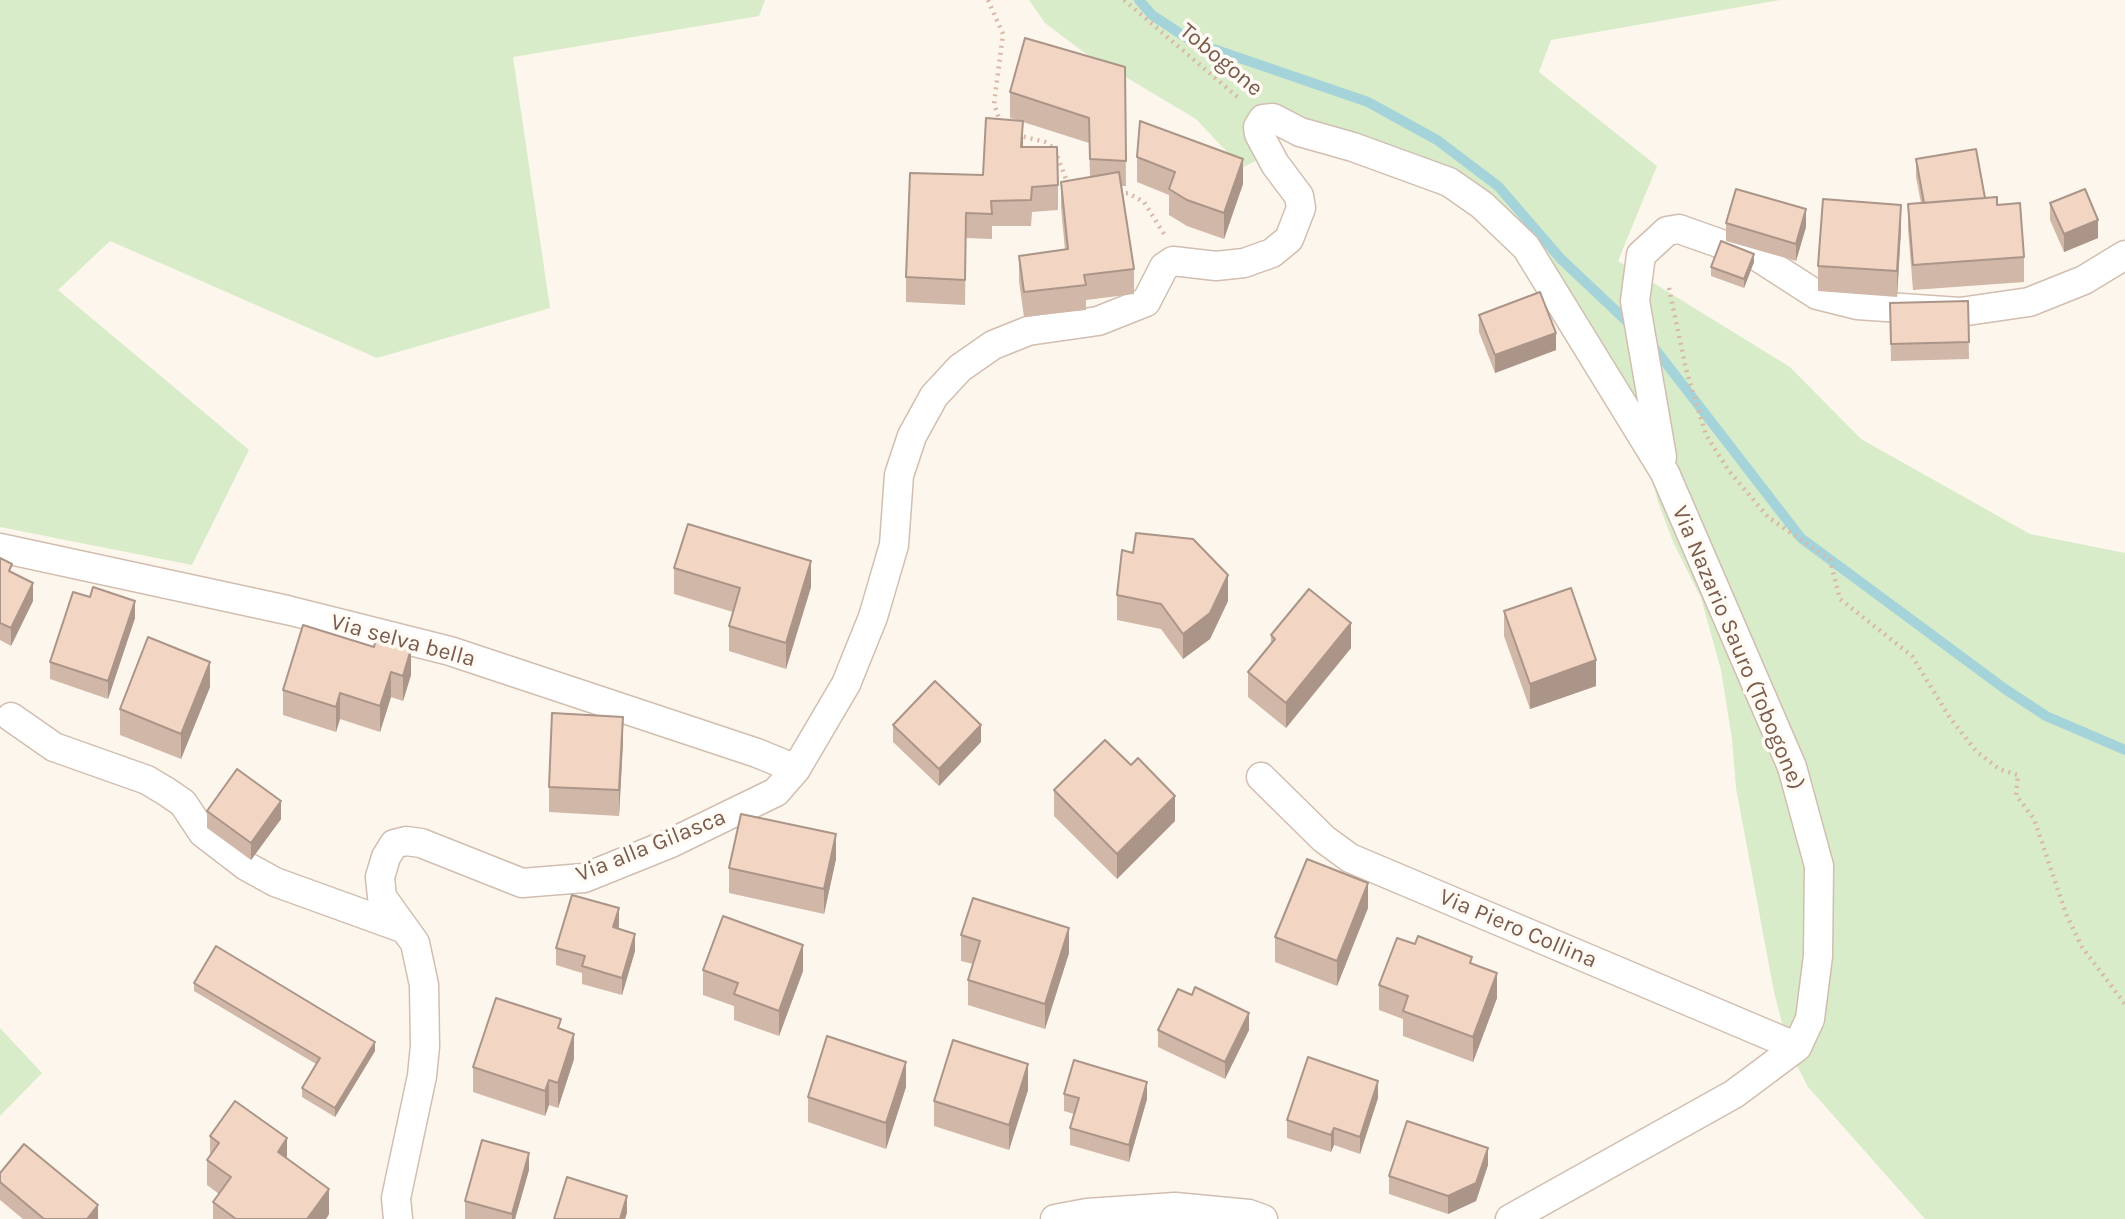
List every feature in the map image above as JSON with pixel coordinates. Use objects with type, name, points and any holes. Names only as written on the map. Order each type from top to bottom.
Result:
[{"type":"street","name":"Via Nazario Sauro (Tobogone)","points":[[1263,119],[1273,118],[1300,132],[1353,147],[1449,182],[1482,205],[1526,247],[1665,473],[1792,767],[1819,866],[1818,957],[1810,1019],[1797,1047]]},
{"type":"street","points":[[1173,261],[1216,266],[1244,263],[1272,253],[1289,239],[1301,208],[1299,196],[1259,134],[1258,127],[1263,119]]},
{"type":"street","points":[[1665,473],[1634,301],[1641,255],[1667,231],[1679,229],[1758,257],[1816,295],[1857,305],[1960,312],[2029,302],[2084,280],[2125,255]]},
{"type":"street","name":"Via alla Gilasca","points":[[398,1219],[396,1198],[422,1076],[425,1045],[424,985],[415,943],[382,897],[380,877],[386,857],[394,844],[405,841],[421,843],[522,883],[584,878],[671,843],[776,792],[796,769],[846,684],[873,617],[894,545],[899,475],[912,436],[934,396],[960,368],[993,345],[1028,331],[1098,321],[1129,311],[1146,302],[1164,267],[1173,261]]},
{"type":"street","name":"Via selva bella","points":[[0,548],[287,610],[450,651],[757,753],[796,769]]},
{"type":"street","points":[[11,718],[54,747],[147,780],[167,792],[183,803],[203,833],[246,866],[275,882],[405,929]]},
{"type":"street","name":"Via Piero Collina","points":[[1261,777],[1324,839],[1350,858],[1797,1047]]},
{"type":"street","points":[[1510,1219],[1734,1094],[1797,1047]]},
{"type":"street","points":[[1055,1219],[1087,1213],[1175,1207],[1249,1214],[1263,1219]]},
{"type":"path","points":[[988,0],[1003,34],[994,104],[1004,133],[1027,136],[1054,148],[1068,184],[1078,193]]},
{"type":"path","name":"Tobogone","points":[[1124,0],[1263,119]]},
{"type":"path","points":[[1116,194],[1128,193],[1144,202],[1161,227],[1173,261]]},
{"type":"path","points":[[1654,241],[1672,296],[1680,345],[1706,435],[1729,471],[1768,517],[1830,560],[1840,600],[1912,656],[1950,718],[1976,751],[1999,769],[2018,775],[2016,795],[2034,819],[2066,914],[2081,947],[2125,1004]]},
{"type":"green space","points":[[0,0],[765,0],[759,16],[513,57],[550,308],[377,358],[110,241],[58,290],[249,450],[192,565],[0,527]]},
{"type":"green space","points":[[1029,0],[1780,0],[1551,40],[1539,72],[1657,166],[1618,261],[1790,367],[1861,439],[2030,534],[2125,553],[2125,1219],[1925,1219],[1808,1087],[1789,1050],[1774,992],[1736,788],[1732,739],[1721,670],[1701,598],[1674,544],[1658,502],[1633,404],[1507,219],[1282,114],[1263,157],[1242,168],[1196,119],[1082,51],[1045,23]]},
{"type":"green space","points":[[0,1028],[42,1073],[0,1116]]},
{"type":"building","points":[[1025,38],[1125,67],[1126,161],[1090,159],[1089,118],[1010,92]]},
{"type":"building","points":[[986,118],[1023,121],[1021,147],[1057,147],[1058,185],[1032,187],[1031,200],[991,201],[992,214],[966,213],[965,280],[906,277],[910,173],[983,175]]},
{"type":"building","points":[[1140,121],[1243,159],[1224,213],[1187,200],[1169,189],[1175,172],[1137,157]]},
{"type":"building","points":[[1976,149],[1985,198],[1924,203],[1916,159]]},
{"type":"building","points":[[1119,172],[1134,269],[1084,275],[1086,285],[1024,292],[1019,256],[1068,249],[1061,182]]},
{"type":"building","points":[[1736,189],[1806,209],[1796,244],[1726,223]]},
{"type":"building","points":[[2085,189],[2098,220],[2064,234],[2050,203]]},
{"type":"building","points":[[1997,197],[1997,205],[2020,203],[2024,257],[1913,265],[1908,204]]},
{"type":"building","points":[[1823,199],[1901,205],[1897,271],[1818,266]]},
{"type":"building","points":[[1721,241],[1754,254],[1744,279],[1711,267]]},
{"type":"building","points":[[1540,292],[1556,333],[1495,355],[1479,315]]},
{"type":"building","points":[[1968,301],[1969,342],[1891,344],[1890,303]]},
{"type":"building","points":[[688,524],[811,561],[786,643],[729,626],[740,588],[674,568]]},
{"type":"building","points":[[1136,533],[1193,539],[1228,575],[1210,613],[1183,634],[1161,604],[1117,595],[1122,550],[1133,553]]},
{"type":"building","points":[[0,558],[12,564],[9,571],[33,583],[11,628],[0,623]]},
{"type":"building","points":[[93,587],[135,601],[108,681],[50,662],[73,592],[90,597]]},
{"type":"building","points":[[1571,588],[1596,660],[1530,684],[1504,611]]},
{"type":"building","points":[[1309,589],[1351,623],[1286,703],[1248,672],[1275,639],[1271,635]]},
{"type":"building","points":[[303,625],[374,647],[376,638],[411,649],[403,676],[391,672],[380,706],[340,693],[336,707],[283,690]]},
{"type":"building","points":[[148,637],[210,662],[181,734],[120,709]]},
{"type":"building","points":[[935,681],[981,725],[939,769],[893,725]]},
{"type":"building","points":[[552,713],[623,717],[619,790],[549,787]]},
{"type":"building","points":[[1105,740],[1131,765],[1138,758],[1175,796],[1117,854],[1054,790]]},
{"type":"building","points":[[237,769],[281,801],[251,843],[207,811]]},
{"type":"building","points":[[741,814],[836,834],[824,889],[729,868]]},
{"type":"building","points":[[1307,859],[1368,883],[1337,961],[1275,937]]},
{"type":"building","points":[[572,895],[619,908],[613,927],[635,934],[622,978],[582,966],[585,956],[556,948]]},
{"type":"building","points":[[973,898],[1069,928],[1045,1004],[968,980],[980,941],[961,935]]},
{"type":"building","points":[[723,916],[803,945],[779,1011],[734,994],[738,983],[703,970]]},
{"type":"building","points":[[1418,936],[1472,957],[1470,963],[1497,973],[1473,1037],[1403,1011],[1408,996],[1379,985],[1397,938],[1415,944]]},
{"type":"building","points":[[216,946],[375,1042],[335,1108],[302,1088],[320,1058],[194,983]]},
{"type":"building","points":[[1195,987],[1249,1013],[1225,1062],[1158,1030],[1178,989],[1192,995]]},
{"type":"building","points":[[496,998],[561,1019],[558,1028],[574,1034],[558,1083],[549,1080],[545,1091],[473,1067]]},
{"type":"building","points":[[827,1036],[906,1062],[886,1123],[808,1097]]},
{"type":"building","points":[[953,1040],[1028,1064],[1009,1125],[934,1101]]},
{"type":"building","points":[[1308,1057],[1378,1081],[1360,1137],[1334,1128],[1331,1135],[1287,1120]]},
{"type":"building","points":[[1074,1060],[1147,1082],[1129,1145],[1070,1128],[1079,1098],[1064,1094]]},
{"type":"building","points":[[235,1101],[287,1138],[278,1152],[329,1189],[307,1219],[236,1219],[213,1202],[231,1177],[207,1160],[219,1143],[210,1136]]},
{"type":"building","points":[[1407,1121],[1488,1148],[1476,1183],[1448,1196],[1389,1176]]},
{"type":"building","points":[[482,1140],[529,1153],[512,1214],[465,1201]]},
{"type":"building","points":[[24,1144],[98,1205],[87,1219],[44,1219],[0,1182],[0,1173]]},
{"type":"building","points":[[567,1177],[627,1196],[620,1219],[554,1219]]},
{"type":"waterway","points":[[1139,0],[1152,15],[1193,42],[1368,102],[1437,140],[1498,186],[1561,259],[1633,327]]},
{"type":"waterway","points":[[1652,345],[1801,538],[2005,689],[2046,716],[2125,750]]}]
